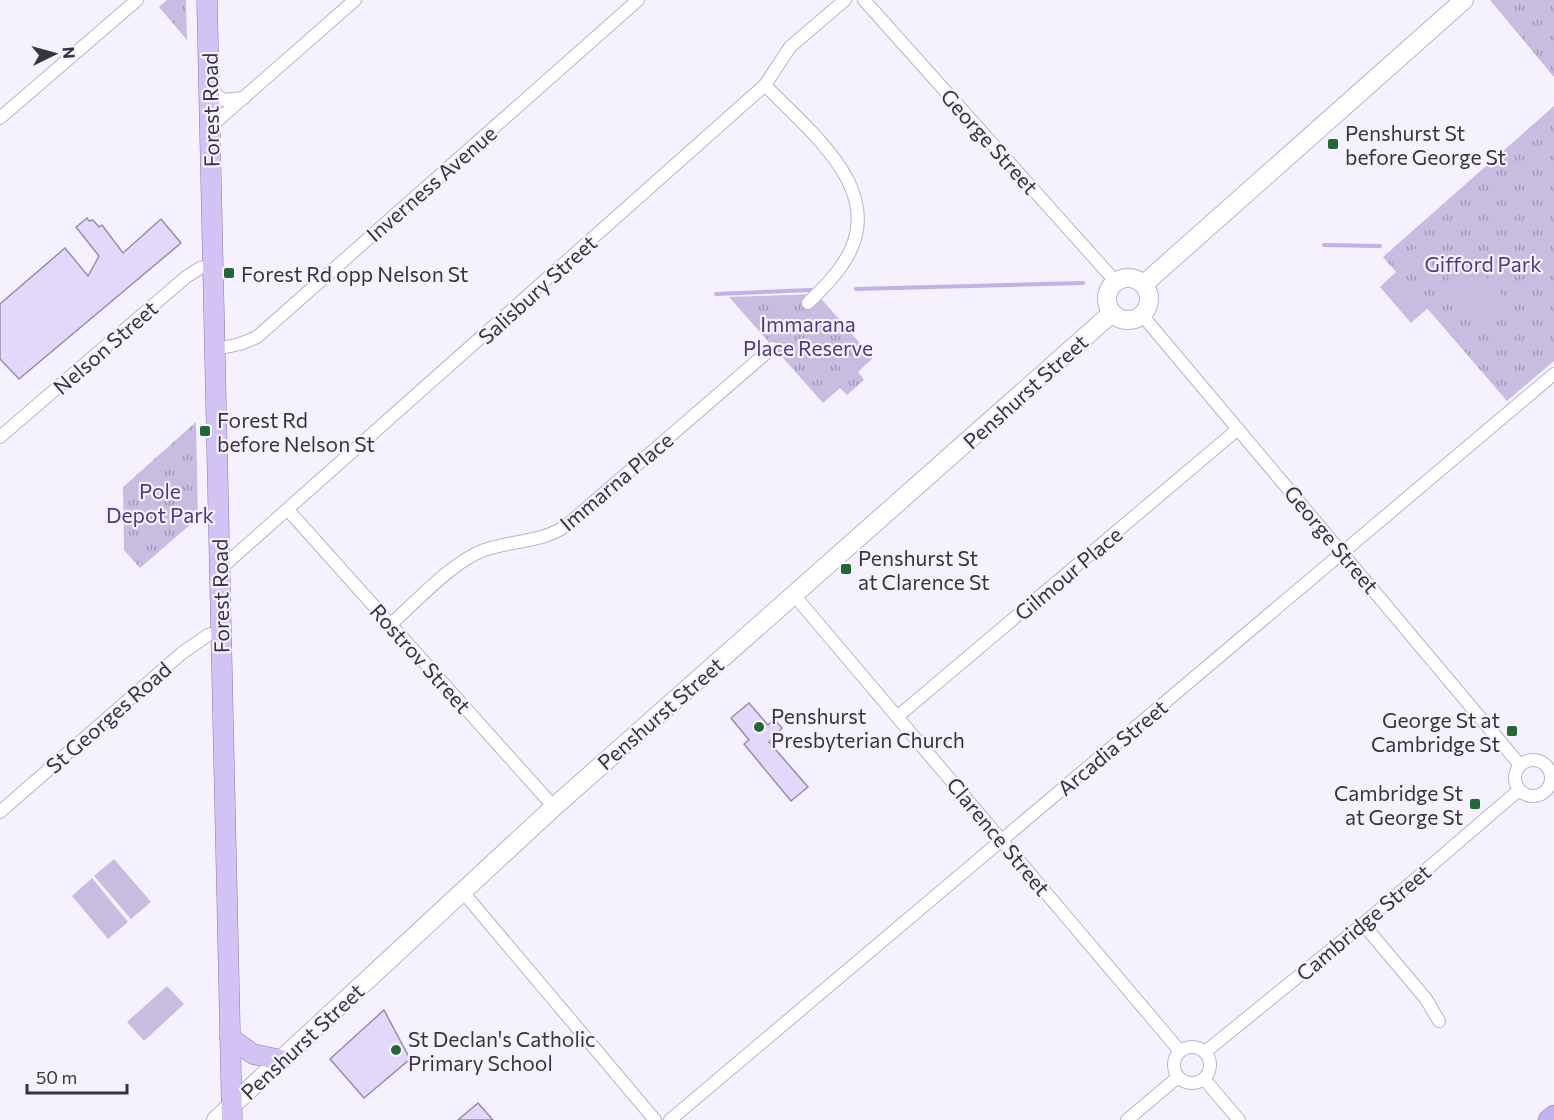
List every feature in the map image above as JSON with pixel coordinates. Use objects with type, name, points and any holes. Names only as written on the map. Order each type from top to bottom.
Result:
[{"type":"highway","points":[[1549,1120],[1554,1116]]},
{"type":"main road","name":"Forest Road","points":[[207,0],[232,1113]]},
{"type":"main road","points":[[1144,284],[1464,0]]},
{"type":"main road","points":[[1127,277],[1144,284],[1149,303],[1142,315],[1131,320],[1113,313],[1109,307],[1107,293],[1115,281],[1127,277]]},
{"type":"main road","name":"Penshurst Street","points":[[216,1120],[232,1113],[281,1060],[554,807],[1113,313]]},
{"type":"main road","points":[[230,1038],[254,1054],[281,1060]]},
{"type":"street","points":[[0,118],[137,0]]},
{"type":"street","points":[[210,127],[355,0]]},
{"type":"street","name":"Inverness Avenue","points":[[216,349],[240,344],[257,337],[638,0]]},
{"type":"street","name":"Salisbury Street","points":[[220,569],[765,85],[790,47],[844,0]]},
{"type":"street","name":"George Street","points":[[864,0],[1115,281]]},
{"type":"street","points":[[765,85],[841,166],[856,198],[857,224],[850,250],[842,265],[808,303]]},
{"type":"street","points":[[209,88],[224,100],[244,98]]},
{"type":"street","name":"Nelson Street","points":[[0,437],[186,277],[200,268],[213,265]]},
{"type":"street","name":"George Street","points":[[1142,315],[1520,765]]},
{"type":"street","name":"Immarna Place","points":[[391,624],[474,555],[496,546],[537,538],[561,530],[772,348]]},
{"type":"street","name":"Arcadia Street","points":[[670,1120],[1554,374]]},
{"type":"street","name":"Gilmour Place","points":[[897,717],[1238,429]]},
{"type":"street","name":"Rostrov Street","points":[[288,510],[554,807]]},
{"type":"street","name":"Clarence Street","points":[[794,595],[1179,1050]]},
{"type":"street","name":"St Georges Road","points":[[0,812],[182,652],[208,634],[221,631]]},
{"type":"street","points":[[1532,760],[1550,762],[1552,778],[1550,796],[1534,797],[1518,790],[1515,780],[1520,765],[1532,760]]},
{"type":"street","name":"Cambridge Street","points":[[1205,1052],[1363,924],[1518,790]]},
{"type":"street","points":[[462,891],[655,1120]]},
{"type":"street","points":[[1363,924],[1426,999],[1439,1021]]},
{"type":"street","points":[[1190,1046],[1205,1052],[1210,1069],[1204,1079],[1187,1083],[1178,1077],[1173,1066],[1179,1050],[1190,1046]]},
{"type":"street","points":[[1126,1120],[1178,1077]]},
{"type":"street","points":[[1204,1079],[1239,1120]]},
{"type":"green space","points":[[167,0],[186,0],[187,40],[159,7]]},
{"type":"green space","points":[[1490,0],[1554,0],[1554,77]]},
{"type":"green space","name":"Gifford Park","points":[[1554,106],[1554,361],[1507,401],[1383,257]]},
{"type":"green space","points":[[1435,242],[1438,251],[1395,267],[1392,257]]},
{"type":"green space","points":[[1470,257],[1509,305],[1485,324],[1447,277]]},
{"type":"green space","points":[[1396,272],[1428,308],[1411,323],[1380,287]]},
{"type":"green space","name":"Immarana Place Reserve","points":[[817,294],[873,358],[858,372],[864,380],[847,395],[840,388],[823,403],[729,297]]},
{"type":"green space","name":"Pole Depot Park","points":[[196,422],[198,518],[140,568],[124,550],[123,487]]},
{"type":"green space","points":[[114,859],[151,902],[131,919],[94,876]]},
{"type":"green space","points":[[92,878],[128,922],[108,939],[72,896]]},
{"type":"green space","points":[[167,986],[184,1004],[144,1041],[127,1022]]},
{"type":"building","points":[[87,218],[89,221],[93,220],[99,227],[102,225],[123,253],[161,219],[181,243],[19,379],[0,359],[0,304],[65,248],[88,276],[99,256],[76,227]]},
{"type":"building","points":[[749,703],[768,725],[774,719],[782,728],[769,742],[808,787],[791,801],[744,744],[749,740],[731,718]]},
{"type":"building","points":[[384,1010],[410,1059],[364,1098],[330,1059]]},
{"type":"building","points":[[478,1103],[493,1120],[458,1120]]},
{"type":"waterway","points":[[1324,245],[1380,246]]},
{"type":"waterway","points":[[856,289],[1083,283]]},
{"type":"waterway","points":[[716,294],[811,290]]},
{"type":"place","name":"Penshurst St before George St","points":[[1333,144]]},
{"type":"place","name":"Forest Rd opp Nelson St","points":[[229,273]]},
{"type":"place","name":"Forest Rd before Nelson St","points":[[205,431]]},
{"type":"place","name":"Penshurst St at Clarence St","points":[[846,569]]},
{"type":"place","name":"Penshurst Presbyterian Church","points":[[759,727]]},
{"type":"place","name":"George St at Cambridge St","points":[[1512,731]]},
{"type":"place","name":"Cambridge St at George St","points":[[1475,804]]},
{"type":"place","name":"St Declan's Catholic Primary School","points":[[396,1050]]}]
